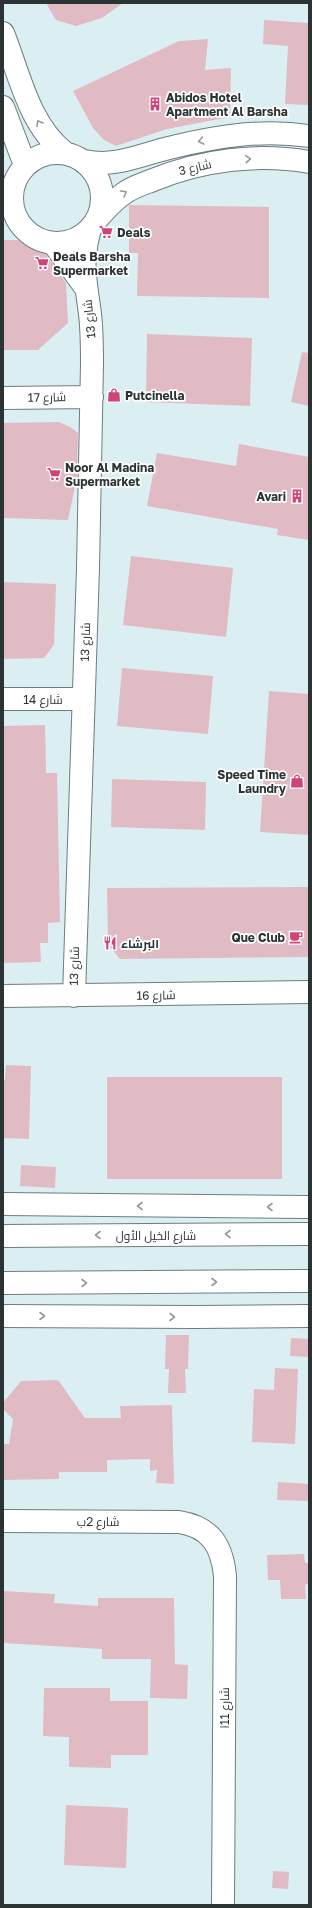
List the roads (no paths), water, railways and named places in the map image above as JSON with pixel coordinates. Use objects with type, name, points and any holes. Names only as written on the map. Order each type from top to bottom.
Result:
[{"type":"street","points":[[3,33],[38,122],[47,136],[64,152],[84,161],[93,170],[99,182],[102,195],[101,208],[93,225],[79,237],[66,242],[53,243],[40,240],[29,234],[20,224],[14,213],[11,200],[12,187],[17,175],[25,165],[42,154],[64,152]]},
{"type":"street","points":[[3,107],[25,165]]},
{"type":"street","name":"شارع 3","points":[[84,161],[102,164],[120,163],[171,147],[241,134],[283,133],[309,136]]},
{"type":"street","name":"شارع 3","points":[[93,225],[107,207],[125,192],[170,173],[194,167],[243,159],[284,158],[309,162]]},
{"type":"street","name":"شارع 13","points":[[74,996],[92,397],[92,338],[84,259],[93,225]]},
{"type":"street","name":"شارع 13","points":[[53,243],[86,289]]},
{"type":"street","name":"شارع 17","points":[[3,398],[92,397]]},
{"type":"street","name":"شارع 14","points":[[3,699],[82,700]]},
{"type":"street","name":"شارع 16","points":[[3,996],[309,992]]},
{"type":"street","points":[[3,1204],[309,1207]]},
{"type":"street","name":"شارع الخيل الأول","points":[[3,1236],[309,1234]]},
{"type":"street","points":[[3,1283],[309,1281]]},
{"type":"street","points":[[3,1316],[309,1316]]},
{"type":"street","name":"شارع 2ب","points":[[3,1521],[165,1521],[193,1524]]},
{"type":"street","name":"شارع 11ا","points":[[193,1524],[204,1530],[214,1540],[220,1551],[224,1564],[223,1905]]},
{"type":"place","name":"Abidos Hotel Apartment Al Barsha","points":[[155,104]]},
{"type":"place","name":"Deals","points":[[106,232]]},
{"type":"place","name":"Deals Barsha Supermarket","points":[[42,263]]},
{"type":"place","name":"Putcinella","points":[[114,395]]},
{"type":"place","name":"Noor Al Madina Supermarket","points":[[54,474]]},
{"type":"place","name":"Avari","points":[[297,496]]},
{"type":"place","name":"Speed Time Laundry","points":[[297,781]]},
{"type":"place","name":"Que Club","points":[[296,937]]},
{"type":"place","name":"البرشاء","points":[[110,943]]}]
